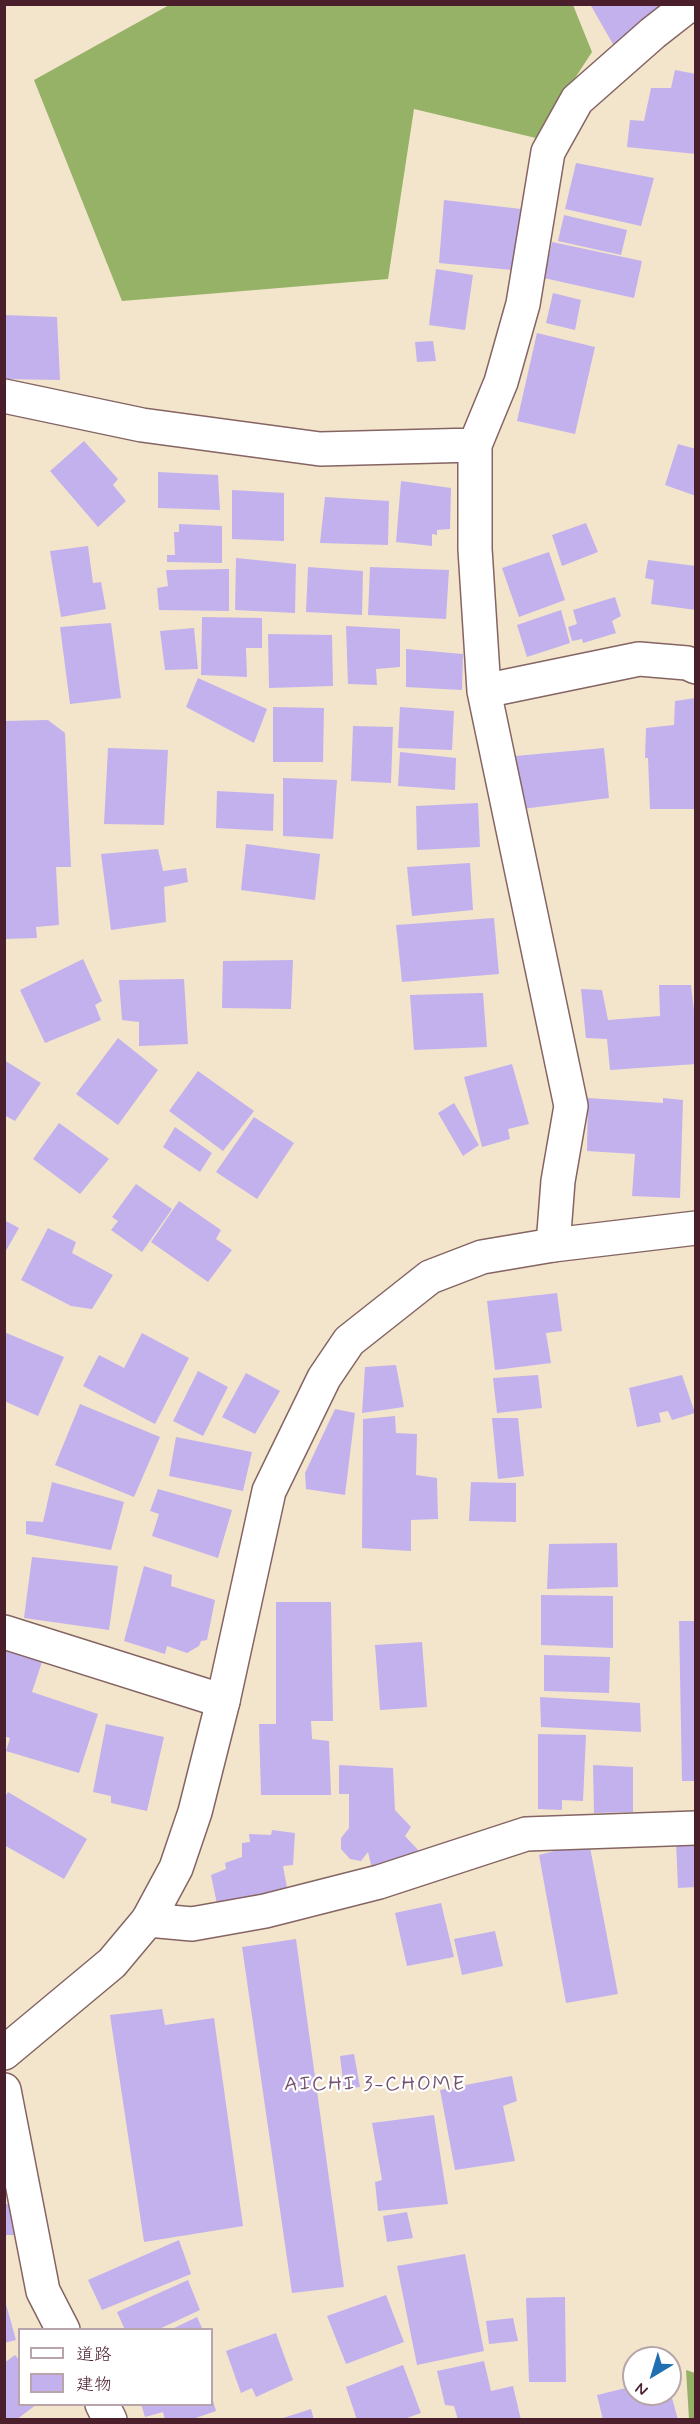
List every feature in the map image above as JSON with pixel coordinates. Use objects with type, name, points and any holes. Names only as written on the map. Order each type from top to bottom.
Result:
[{"type":"street","points":[[553,1245],[558,1181],[571,1106],[484,691],[475,549],[475,445],[501,382],[523,304],[548,152],[577,100],[653,33],[690,4]]},
{"type":"street","points":[[4,396],[142,425],[320,449],[475,445]]},
{"type":"street","points":[[484,691],[639,659],[687,663],[696,667]]},
{"type":"street","points":[[4,2053],[112,1964],[148,1920],[176,1868],[195,1812],[223,1701],[269,1491],[324,1378],[349,1341],[429,1277],[482,1257],[553,1245],[696,1228]]},
{"type":"street","points":[[4,1632],[223,1701]]},
{"type":"street","points":[[148,1920],[192,1923],[265,1911],[379,1881],[526,1834],[696,1828]]},
{"type":"street","points":[[4,2090],[43,2291],[62,2328]]},
{"type":"street","points":[[103,2406],[110,2420]]},
{"type":"green space","points":[[171,4],[573,5],[592,52],[536,138],[414,109],[388,279],[122,301],[34,80]]},
{"type":"green space","points":[[686,2370],[695,2373],[695,2419],[689,2419]]},
{"type":"building","points":[[590,4],[670,4],[614,46]]},
{"type":"building","points":[[675,70],[696,74],[696,154],[627,147],[630,120],[644,121],[651,88],[671,88]]},
{"type":"building","points":[[576,163],[654,178],[641,226],[565,209]]},
{"type":"building","points":[[444,200],[521,209],[512,270],[439,263]]},
{"type":"building","points":[[564,215],[627,230],[621,255],[558,241]]},
{"type":"building","points":[[552,242],[642,261],[634,298],[544,278]]},
{"type":"building","points":[[436,269],[473,275],[465,330],[429,325]]},
{"type":"building","points":[[553,293],[581,300],[575,330],[546,323]]},
{"type":"building","points":[[4,315],[57,317],[60,380],[4,379]]},
{"type":"building","points":[[537,333],[595,347],[575,434],[517,421]]},
{"type":"building","points":[[433,341],[436,361],[417,362],[415,342]]},
{"type":"building","points":[[84,441],[118,479],[113,485],[126,501],[98,527],[50,471]]},
{"type":"building","points":[[678,444],[696,449],[696,496],[665,485]]},
{"type":"building","points":[[158,472],[218,475],[220,510],[158,508]]},
{"type":"building","points":[[401,481],[451,488],[450,529],[437,530],[437,535],[432,534],[432,546],[396,542]]},
{"type":"building","points":[[232,490],[284,493],[284,541],[232,539]]},
{"type":"building","points":[[325,497],[389,501],[388,545],[320,543]]},
{"type":"building","points":[[586,523],[598,552],[562,566],[552,535]]},
{"type":"building","points":[[179,524],[222,526],[222,563],[167,562],[167,555],[175,555],[174,532],[179,532]]},
{"type":"building","points":[[88,546],[93,583],[101,582],[106,609],[61,617],[50,551]]},
{"type":"building","points":[[549,552],[565,600],[519,617],[502,568]]},
{"type":"building","points":[[236,558],[296,564],[295,613],[235,610]]},
{"type":"building","points":[[648,560],[696,566],[696,610],[651,604],[654,580],[645,578]]},
{"type":"building","points":[[308,567],[363,571],[362,615],[306,612]]},
{"type":"building","points":[[370,567],[449,570],[446,619],[368,615]]},
{"type":"building","points":[[229,569],[229,611],[159,610],[157,588],[168,586],[166,570]]},
{"type":"building","points":[[615,597],[621,616],[612,621],[616,633],[583,643],[582,639],[572,641],[568,627],[577,624],[573,610]]},
{"type":"building","points":[[561,610],[570,643],[527,657],[517,625]]},
{"type":"building","points":[[202,617],[262,618],[262,648],[246,648],[247,677],[201,675]]},
{"type":"building","points":[[111,623],[121,698],[70,704],[60,627]]},
{"type":"building","points":[[346,626],[400,629],[400,667],[376,669],[377,685],[348,684]]},
{"type":"building","points":[[194,628],[198,669],[165,670],[160,631]]},
{"type":"building","points":[[268,634],[332,635],[333,686],[269,688]]},
{"type":"building","points":[[406,649],[463,654],[462,690],[406,687]]},
{"type":"building","points":[[198,678],[267,709],[254,743],[186,707]]},
{"type":"building","points":[[696,698],[696,809],[650,809],[648,758],[645,758],[646,728],[674,725],[675,701]]},
{"type":"building","points":[[273,707],[324,708],[323,762],[273,762]]},
{"type":"building","points":[[400,707],[454,711],[452,750],[398,748]]},
{"type":"building","points":[[48,720],[65,733],[71,867],[56,867],[59,925],[36,927],[37,938],[4,939],[4,721]]},
{"type":"building","points":[[353,726],[393,727],[391,783],[351,781]]},
{"type":"building","points":[[108,748],[168,750],[164,825],[104,824]]},
{"type":"building","points":[[604,748],[609,798],[522,809],[515,756]]},
{"type":"building","points":[[400,752],[456,758],[455,790],[398,786]]},
{"type":"building","points":[[283,778],[337,780],[333,839],[283,836]]},
{"type":"building","points":[[217,791],[274,794],[273,831],[216,828]]},
{"type":"building","points":[[478,803],[480,847],[417,850],[416,806]]},
{"type":"building","points":[[246,844],[320,854],[315,900],[241,890]]},
{"type":"building","points":[[158,849],[163,871],[186,868],[188,882],[164,887],[166,922],[111,930],[101,854]]},
{"type":"building","points":[[470,863],[473,910],[412,916],[407,867]]},
{"type":"building","points":[[494,918],[499,974],[402,982],[396,925]]},
{"type":"building","points":[[83,959],[102,1001],[95,1005],[101,1020],[45,1043],[20,990]]},
{"type":"building","points":[[293,960],[291,1009],[222,1008],[223,961]]},
{"type":"building","points":[[184,979],[188,1044],[139,1046],[139,1022],[122,1020],[119,980]]},
{"type":"building","points":[[659,985],[691,985],[696,1028],[696,1064],[610,1070],[607,1039],[586,1038],[581,989],[602,990],[608,1020],[660,1016]]},
{"type":"building","points":[[483,993],[487,1047],[414,1050],[410,995]]},
{"type":"building","points":[[118,1038],[158,1070],[118,1125],[76,1094]]},
{"type":"building","points":[[4,1060],[41,1083],[15,1121],[4,1115]]},
{"type":"building","points":[[512,1064],[529,1124],[508,1129],[510,1139],[482,1147],[464,1077]]},
{"type":"building","points":[[198,1071],[254,1111],[223,1151],[169,1111]]},
{"type":"building","points":[[588,1098],[663,1103],[663,1098],[683,1100],[680,1198],[632,1196],[635,1154],[587,1151]]},
{"type":"building","points":[[454,1103],[479,1145],[463,1156],[438,1113]]},
{"type":"building","points":[[254,1117],[294,1143],[257,1199],[216,1172]]},
{"type":"building","points":[[59,1123],[109,1159],[80,1194],[33,1159]]},
{"type":"building","points":[[175,1127],[212,1153],[200,1172],[163,1147]]},
{"type":"building","points":[[136,1184],[172,1209],[142,1252],[111,1230],[118,1221],[112,1217]]},
{"type":"building","points":[[179,1201],[221,1230],[216,1239],[232,1250],[208,1282],[151,1242]]},
{"type":"building","points":[[4,1220],[19,1228],[4,1254]]},
{"type":"building","points":[[48,1228],[76,1242],[72,1253],[113,1275],[92,1309],[71,1306],[21,1280]]},
{"type":"building","points":[[557,1293],[562,1331],[546,1333],[551,1363],[495,1370],[487,1301]]},
{"type":"building","points":[[4,1332],[64,1357],[38,1416],[4,1401]]},
{"type":"building","points":[[142,1333],[189,1358],[155,1424],[83,1386],[99,1355],[124,1368]]},
{"type":"building","points":[[396,1365],[404,1407],[362,1413],[365,1367]]},
{"type":"building","points":[[198,1371],[228,1387],[203,1436],[173,1421]]},
{"type":"building","points":[[246,1373],[280,1391],[255,1434],[222,1417]]},
{"type":"building","points":[[538,1375],[542,1408],[497,1413],[493,1378]]},
{"type":"building","points":[[682,1375],[695,1413],[672,1420],[668,1411],[659,1413],[661,1422],[637,1427],[629,1388]]},
{"type":"building","points":[[80,1404],[160,1437],[134,1497],[55,1465]]},
{"type":"building","points":[[335,1409],[355,1413],[345,1495],[306,1489],[305,1473]]},
{"type":"building","points":[[395,1416],[396,1433],[417,1434],[416,1475],[437,1478],[438,1519],[411,1520],[411,1551],[362,1548],[363,1419]]},
{"type":"building","points":[[492,1418],[518,1418],[524,1476],[498,1479]]},
{"type":"building","points":[[176,1437],[252,1452],[243,1491],[169,1476]]},
{"type":"building","points":[[52,1482],[124,1502],[111,1550],[26,1534],[26,1521],[43,1522]]},
{"type":"building","points":[[471,1482],[516,1483],[516,1522],[469,1521]]},
{"type":"building","points":[[158,1489],[232,1510],[218,1558],[152,1536],[159,1514],[150,1511]]},
{"type":"building","points":[[617,1543],[618,1587],[547,1589],[549,1544]]},
{"type":"building","points":[[32,1557],[118,1566],[109,1630],[24,1618]]},
{"type":"building","points":[[144,1566],[172,1575],[171,1586],[215,1600],[207,1640],[201,1641],[199,1646],[187,1653],[167,1646],[165,1654],[124,1641]]},
{"type":"building","points":[[541,1595],[613,1596],[613,1648],[541,1645]]},
{"type":"building","points":[[276,1602],[331,1602],[333,1721],[311,1721],[312,1739],[329,1741],[331,1795],[261,1795],[259,1724],[276,1724]]},
{"type":"building","points":[[679,1621],[696,1621],[696,1781],[682,1781]]},
{"type":"building","points":[[422,1642],[427,1707],[380,1710],[375,1645]]},
{"type":"building","points":[[4,1648],[42,1662],[32,1692],[98,1714],[79,1773],[6,1751],[10,1738],[4,1736]]},
{"type":"building","points":[[544,1655],[610,1657],[609,1693],[544,1691]]},
{"type":"building","points":[[540,1697],[640,1703],[641,1732],[541,1727]]},
{"type":"building","points":[[106,1724],[164,1737],[147,1811],[111,1803],[111,1796],[93,1792]]},
{"type":"building","points":[[538,1734],[586,1735],[583,1801],[562,1800],[562,1810],[538,1809]]},
{"type":"building","points":[[339,1765],[393,1768],[395,1810],[411,1827],[405,1836],[418,1850],[409,1865],[373,1873],[368,1852],[361,1861],[350,1859],[341,1849],[341,1838],[349,1828],[349,1794],[339,1794]]},
{"type":"building","points":[[593,1765],[633,1767],[633,1812],[594,1813]]},
{"type":"building","points":[[8,1792],[87,1839],[64,1879],[4,1845],[4,1799]]},
{"type":"building","points":[[272,1830],[295,1833],[293,1865],[283,1866],[288,1893],[217,1904],[211,1875],[226,1869],[225,1863],[242,1857],[242,1843],[250,1842],[249,1834],[271,1835]]},
{"type":"building","points":[[696,1839],[696,1887],[678,1888],[676,1841]]},
{"type":"building","points":[[589,1842],[618,1994],[566,2003],[539,1855]]},
{"type":"building","points":[[441,1903],[454,1957],[407,1966],[395,1913]]},
{"type":"building","points":[[495,1931],[503,1966],[462,1975],[454,1939]]},
{"type":"building","points":[[296,1939],[344,2287],[292,2293],[242,1947]]},
{"type":"building","points":[[162,2009],[165,2025],[214,2018],[243,2226],[144,2242],[110,2015]]},
{"type":"building","points":[[354,2054],[360,2087],[344,2089],[340,2056]]},
{"type":"building","points":[[512,2076],[517,2101],[503,2106],[515,2161],[455,2170],[440,2090]]},
{"type":"building","points":[[434,2115],[448,2204],[378,2211],[375,2182],[382,2180],[372,2123]]},
{"type":"building","points":[[4,2204],[12,2204],[16,2235],[4,2235]]},
{"type":"building","points":[[407,2212],[413,2238],[387,2242],[383,2216]]},
{"type":"building","points":[[179,2240],[191,2274],[102,2310],[88,2280]]},
{"type":"building","points":[[465,2254],[484,2351],[417,2365],[397,2266]]},
{"type":"building","points":[[188,2280],[200,2310],[161,2328],[124,2328],[117,2312]]},
{"type":"building","points":[[386,2295],[404,2342],[346,2364],[327,2316]]},
{"type":"building","points":[[4,2297],[16,2340],[4,2343]]},
{"type":"building","points":[[565,2297],[566,2382],[529,2382],[526,2298]]},
{"type":"building","points":[[197,2317],[202,2328],[174,2328]]},
{"type":"building","points":[[513,2318],[518,2341],[489,2344],[486,2321]]},
{"type":"building","points":[[276,2333],[293,2380],[256,2397],[252,2388],[241,2393],[226,2351]]},
{"type":"building","points":[[15,2355],[18,2359],[18,2406],[34,2406],[16,2420],[4,2420],[4,2363]]},
{"type":"building","points":[[484,2361],[491,2391],[513,2386],[521,2420],[458,2420],[454,2406],[445,2405],[437,2371]]},
{"type":"building","points":[[403,2365],[421,2413],[401,2420],[357,2420],[346,2387]]},
{"type":"building","points":[[622,2389],[622,2406],[674,2406],[678,2420],[603,2420],[597,2395]]},
{"type":"building","points":[[213,2400],[216,2411],[190,2420],[165,2420],[163,2412],[145,2417],[142,2406],[213,2406]]},
{"type":"building","points":[[311,2409],[314,2420],[280,2420],[280,2419]]},
{"type":"district","name":"AICHI 3-CHOME","points":[[375,2086]]}]
